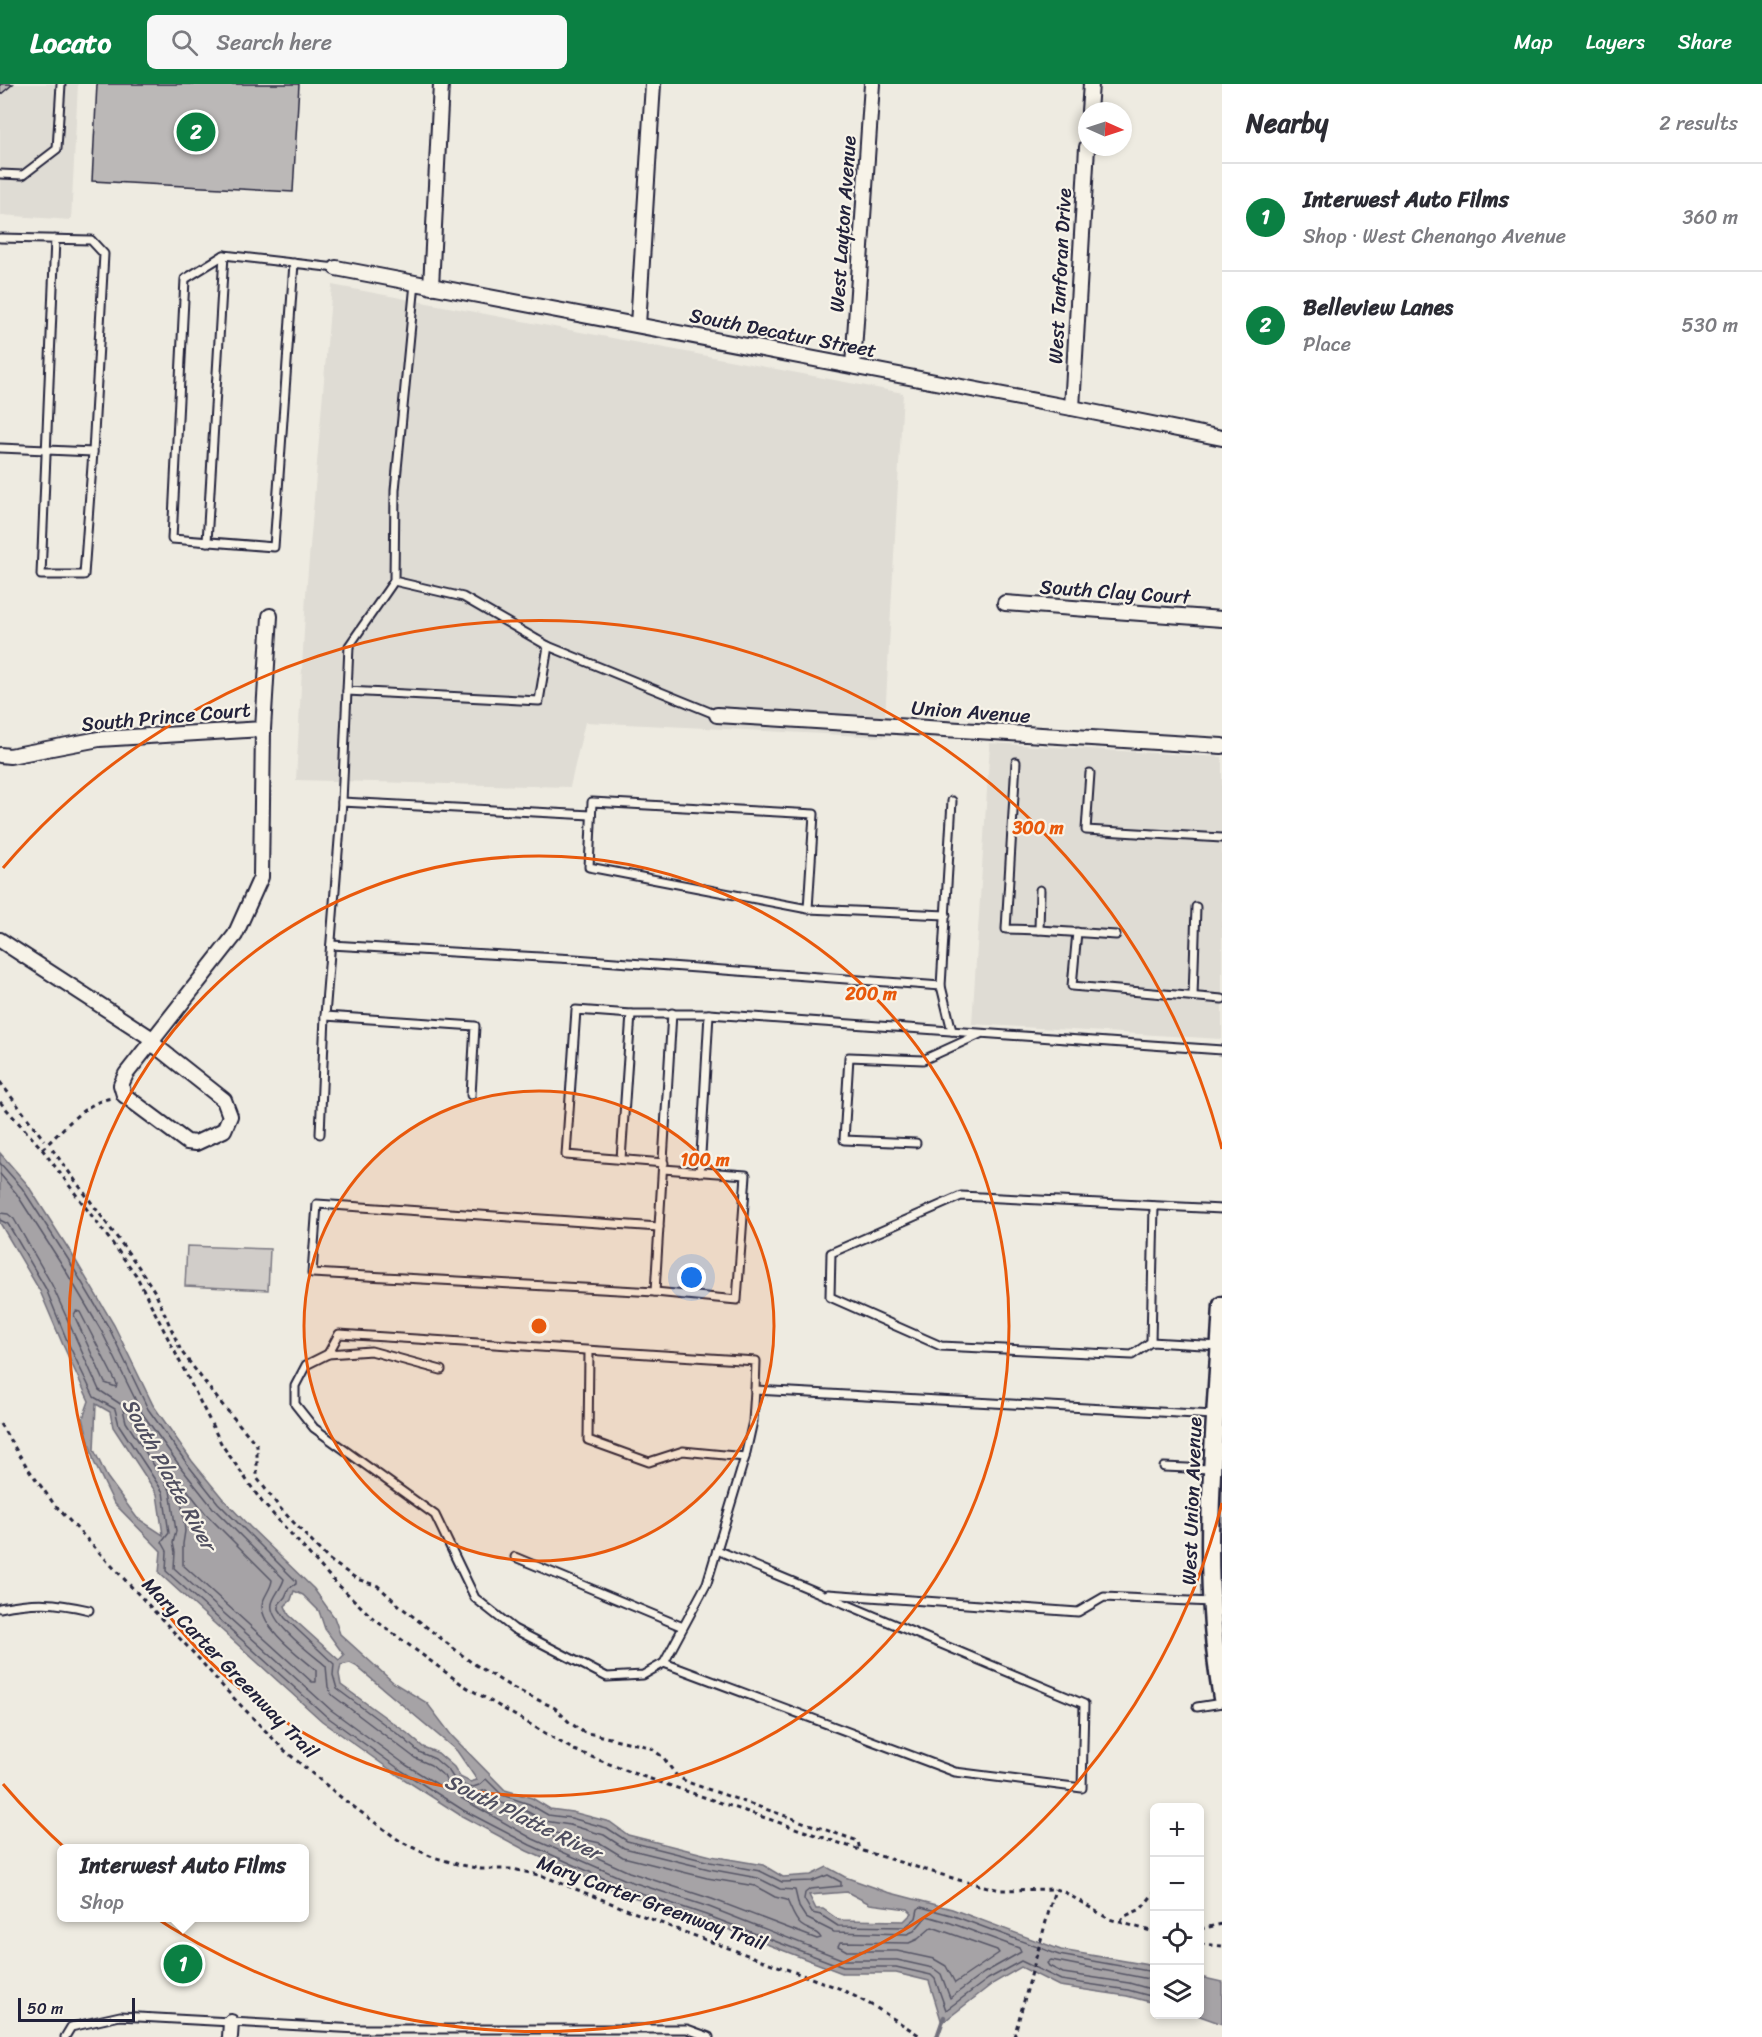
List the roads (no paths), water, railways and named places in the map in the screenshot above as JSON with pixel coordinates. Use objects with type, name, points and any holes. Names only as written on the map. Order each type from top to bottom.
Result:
[{"type":"street","points":[[431,287],[441,84]]},
{"type":"street","points":[[638,325],[654,84]]},
{"type":"street","name":"West Layton Avenue","points":[[853,366],[872,84]]},
{"type":"street","points":[[1090,102],[1091,84]]},
{"type":"street","name":"West Tanforan Drive","points":[[1072,408],[1086,156]]},
{"type":"street","name":"South Decatur Street","points":[[336,268],[1222,438]]},
{"type":"street","name":"South Clay Court","points":[[1005,603],[1222,620]]},
{"type":"street","name":"South Prince Court","points":[[153,1042],[224,1100],[230,1116],[224,1130],[196,1143],[187,1142],[124,1095],[121,1085],[126,1074],[235,935],[261,877],[263,729],[270,616]]},
{"type":"street","name":"Union Avenue","points":[[717,715],[1222,747]]},
{"type":"street","name":"South Prince Court","points":[[0,755],[10,756],[99,739],[263,729]]},
{"type":"street","points":[[0,940],[153,1042]]},
{"type":"street","name":"West Union Avenue","points":[[1222,1305],[1213,1469],[1216,1544],[1210,1602],[1222,1700]]},
{"type":"street","points":[[230,2037],[231,2022]]},
{"type":"lane","points":[[0,174],[23,176],[57,149],[62,84]]},
{"type":"lane","points":[[0,238],[55,239],[91,240],[104,254],[84,575],[41,575],[55,239]]},
{"type":"lane","points":[[207,542],[224,255]]},
{"type":"lane","points":[[294,263],[274,547],[172,538],[185,279],[224,255],[294,263],[336,268]]},
{"type":"lane","points":[[320,1134],[325,1016],[342,802],[349,646],[394,581],[395,490],[415,284]]},
{"type":"lane","points":[[0,448],[93,452]]},
{"type":"lane","points":[[394,581],[463,597],[548,646],[717,715]]},
{"type":"lane","points":[[347,691],[539,701],[548,646]]},
{"type":"lane","points":[[1016,762],[1006,930],[1116,935]]},
{"type":"lane","points":[[1090,773],[1086,830],[1222,838]]},
{"type":"lane","points":[[952,801],[941,986],[952,1031]]},
{"type":"lane","points":[[342,802],[591,815]]},
{"type":"lane","points":[[808,909],[814,814],[592,802],[589,867],[808,909],[946,915]]},
{"type":"lane","points":[[1038,930],[1040,890]]},
{"type":"lane","points":[[1193,996],[1196,907]]},
{"type":"lane","points":[[1077,932],[1072,987],[1222,999]]},
{"type":"lane","points":[[331,945],[587,960],[941,986]]},
{"type":"lane","points":[[659,1227],[317,1204],[312,1273],[655,1292],[737,1300],[746,1175],[700,1172],[621,1160],[566,1155],[576,1010],[631,1014],[709,1014],[1222,1050]]},
{"type":"lane","points":[[655,1292],[672,1013]]},
{"type":"lane","points":[[621,1160],[631,1014]]},
{"type":"lane","points":[[700,1172],[709,1014]]},
{"type":"lane","points":[[325,1016],[475,1026],[471,1095]]},
{"type":"lane","points":[[916,1143],[844,1140],[849,1057],[923,1059],[982,1033]]},
{"type":"lane","points":[[1220,1347],[1151,1342],[1132,1355],[941,1346],[830,1297],[831,1253],[961,1196],[1222,1209]]},
{"type":"lane","points":[[1151,1342],[1154,1206]]},
{"type":"lane","points":[[328,1354],[339,1334],[589,1352],[756,1361],[753,1421],[745,1457],[717,1550],[707,1582],[664,1663],[643,1675],[607,1677],[514,1629],[475,1598],[435,1515],[314,1428],[295,1404],[295,1386],[306,1365],[328,1354],[371,1351],[441,1370]]},
{"type":"lane","points":[[589,1352],[588,1440],[649,1462],[683,1451],[745,1457]]},
{"type":"lane","points":[[755,1390],[1216,1415]]},
{"type":"lane","points":[[1164,1467],[1213,1469]]},
{"type":"lane","points":[[664,1663],[955,1772],[1082,1788],[1084,1704],[717,1550]]},
{"type":"lane","points":[[514,1557],[683,1627]]},
{"type":"lane","points":[[821,1594],[1078,1612],[1104,1597],[1210,1602]]},
{"type":"lane","points":[[0,1608],[31,1602],[61,1603],[89,1610]]},
{"type":"lane","points":[[1197,1707],[1222,1700]]},
{"type":"lane","points":[[65,2037],[71,2027],[120,2016],[358,2029],[687,2029],[709,2037]]},
{"type":"water","name":"South Platte River","points":[[0,1153],[27,1184],[73,1256],[114,1325],[153,1405],[192,1461],[223,1499],[314,1589],[334,1617],[340,1634],[394,1683],[427,1703],[452,1736],[505,1790],[532,1798],[550,1809],[610,1822],[628,1835],[711,1856],[763,1865],[783,1877],[811,1875],[827,1867],[845,1877],[887,1892],[952,1909],[1061,1950],[1150,1965],[1150,2002],[1127,1996],[1059,1986],[1021,1967],[992,1984],[942,2023],[929,1981],[896,1973],[842,1973],[704,1920],[621,1893],[527,1851],[460,1815],[399,1776],[322,1721],[159,1573],[161,1551],[114,1503],[94,1462],[83,1418],[89,1401],[40,1291],[0,1223]],"holes":[[[96,1404],[110,1412],[113,1427],[157,1494],[163,1535],[137,1518],[107,1477],[94,1450]],[[294,1591],[303,1595],[319,1611],[325,1629],[344,1655],[339,1660],[289,1615],[285,1606],[291,1600]],[[350,1663],[457,1751],[477,1780],[470,1782],[460,1777],[454,1767],[438,1753],[423,1747],[341,1685],[339,1674],[341,1665]],[[847,1892],[870,1904],[908,1909],[912,1913],[904,1921],[839,1920],[823,1909],[816,1909],[809,1895]]]},
{"type":"water","points":[[1204,1978],[1222,1982],[1222,2024],[1204,2018]]},
{"type":"waterway","points":[[937,2037],[944,2017]]},
{"type":"place","name":"Belleview Lanes","points":[[196,132]]},
{"type":"place","name":"Interwest Auto Films","points":[[183,1964]]}]
